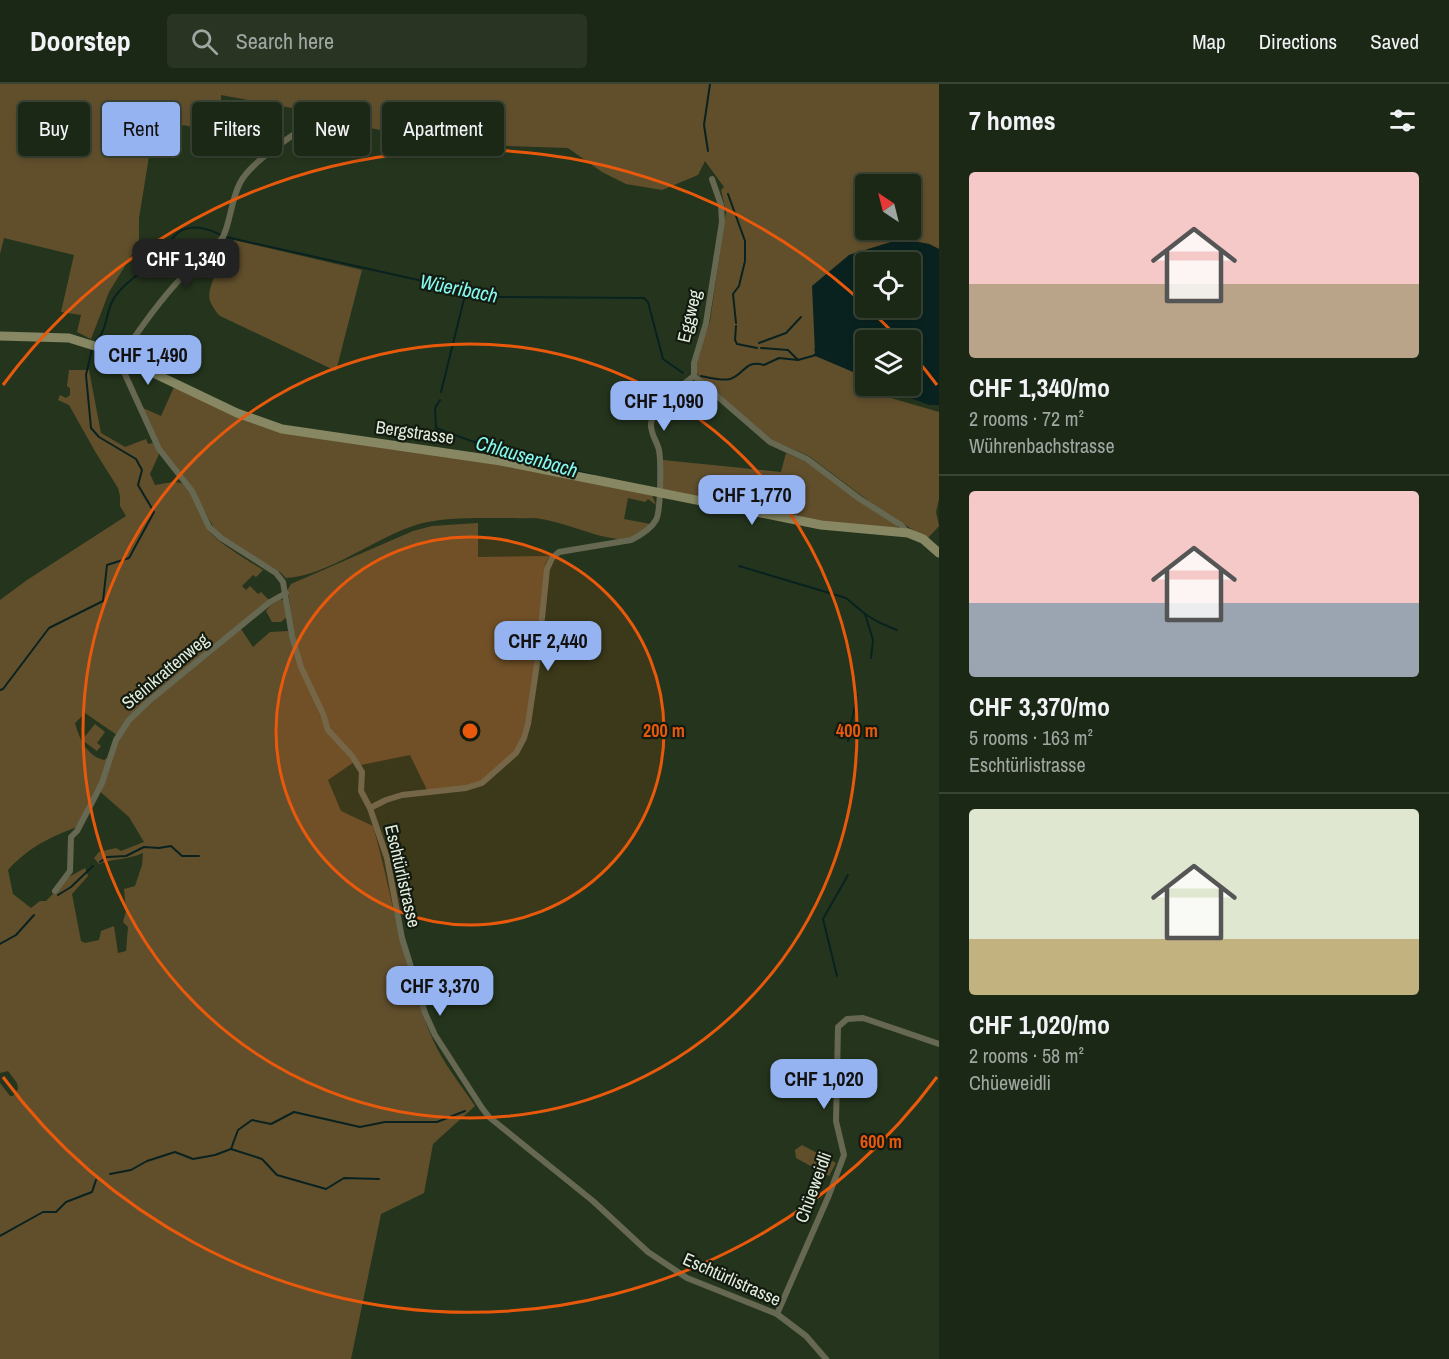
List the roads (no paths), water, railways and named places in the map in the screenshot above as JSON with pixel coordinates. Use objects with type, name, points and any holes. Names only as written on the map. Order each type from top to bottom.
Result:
[{"type":"street","points":[[120,358],[165,294],[189,268],[219,243],[227,227],[243,177],[294,134]]},
{"type":"street","name":"Eggweg","points":[[694,376],[694,363],[706,323],[722,222],[722,205],[712,179]]},
{"type":"street","name":"Bergstrasse","points":[[0,336],[69,338],[101,348],[230,410],[282,429],[501,461],[821,525],[908,532],[922,539],[939,553]]},
{"type":"street","name":"Eschtürlistrasse","points":[[120,358],[123,370],[159,449],[192,491],[209,527],[221,538],[276,573],[283,582],[292,636],[301,667],[328,730],[352,756],[362,772],[361,791],[370,808],[387,858],[402,938],[425,1012],[435,1035],[482,1108],[489,1117],[593,1201],[648,1252],[687,1278],[777,1314],[806,1336],[826,1359]]},
{"type":"street","points":[[370,808],[402,795],[466,788],[482,783],[510,759],[524,738],[528,724],[549,561],[566,549],[620,542],[639,536],[651,526],[658,515],[660,457],[652,435],[651,424],[654,416],[669,398],[694,376],[770,442],[807,459],[908,532]]},
{"type":"street","name":"Steinkrattenweg","points":[[55,891],[70,871],[71,837],[77,831],[102,783],[117,740],[129,720],[262,609],[286,593]]},
{"type":"street","name":"Chüeweidli","points":[[777,1314],[830,1195],[844,1155],[836,1121],[838,1027],[847,1019],[863,1018],[939,1044]]},
{"type":"water","points":[[898,240],[929,244],[939,249],[939,405],[929,405],[906,396],[921,396],[921,330],[855,330],[855,373],[813,355],[815,353],[812,286],[849,255],[855,253],[855,318],[921,318],[921,252],[859,252]]},
{"type":"waterway","points":[[708,151],[704,125],[710,84]]},
{"type":"waterway","points":[[728,194],[745,241],[745,261],[739,286],[733,294],[736,323]]},
{"type":"waterway","name":"Wüeribach","points":[[95,342],[102,332],[110,305],[117,294],[128,282],[155,261],[177,233],[185,229],[199,228],[221,235]]},
{"type":"waterway","name":"Wüeribach","points":[[226,237],[494,297],[644,298],[648,302],[663,359],[683,373]]},
{"type":"waterway","name":"Chlausenbach","points":[[441,392],[466,291]]},
{"type":"waterway","name":"Wüeribach","points":[[759,343],[786,333],[801,317]]},
{"type":"waterway","name":"Wüeribach","points":[[736,326],[737,344],[757,348]]},
{"type":"waterway","name":"Wüeribach","points":[[761,348],[788,350],[798,360],[816,355]]},
{"type":"waterway","name":"Wüeribach","points":[[0,690],[49,628],[103,601],[107,565],[129,558],[154,512],[138,485],[142,470],[136,459],[99,437],[91,428],[86,375],[92,349]]},
{"type":"waterway","name":"Wüeribach","points":[[701,376],[727,380],[753,364],[764,365],[779,358],[798,360]]},
{"type":"waterway","name":"Chlausenbach","points":[[440,400],[435,408],[436,428],[512,456],[592,475]]},
{"type":"waterway","points":[[739,566],[846,598],[865,614],[873,640],[871,658]]},
{"type":"waterway","points":[[865,614],[897,630]]},
{"type":"waterway","points":[[848,741],[857,694]]},
{"type":"waterway","points":[[100,862],[107,857],[126,856],[144,847],[171,846],[182,856],[199,856]]},
{"type":"waterway","points":[[58,895],[71,887],[93,866]]},
{"type":"waterway","points":[[837,976],[823,919],[848,875]]},
{"type":"waterway","points":[[0,944],[16,935],[34,915]]},
{"type":"waterway","points":[[110,1174],[131,1170],[147,1161],[175,1152],[193,1159],[215,1155],[231,1149],[238,1130],[252,1120],[271,1124],[294,1112],[360,1127],[385,1122],[437,1122],[465,1111]]},
{"type":"waterway","points":[[231,1149],[262,1159],[277,1175],[326,1189],[344,1178],[379,1179]]},
{"type":"waterway","points":[[0,1236],[43,1212],[56,1212],[66,1202],[92,1192],[96,1180]]}]
